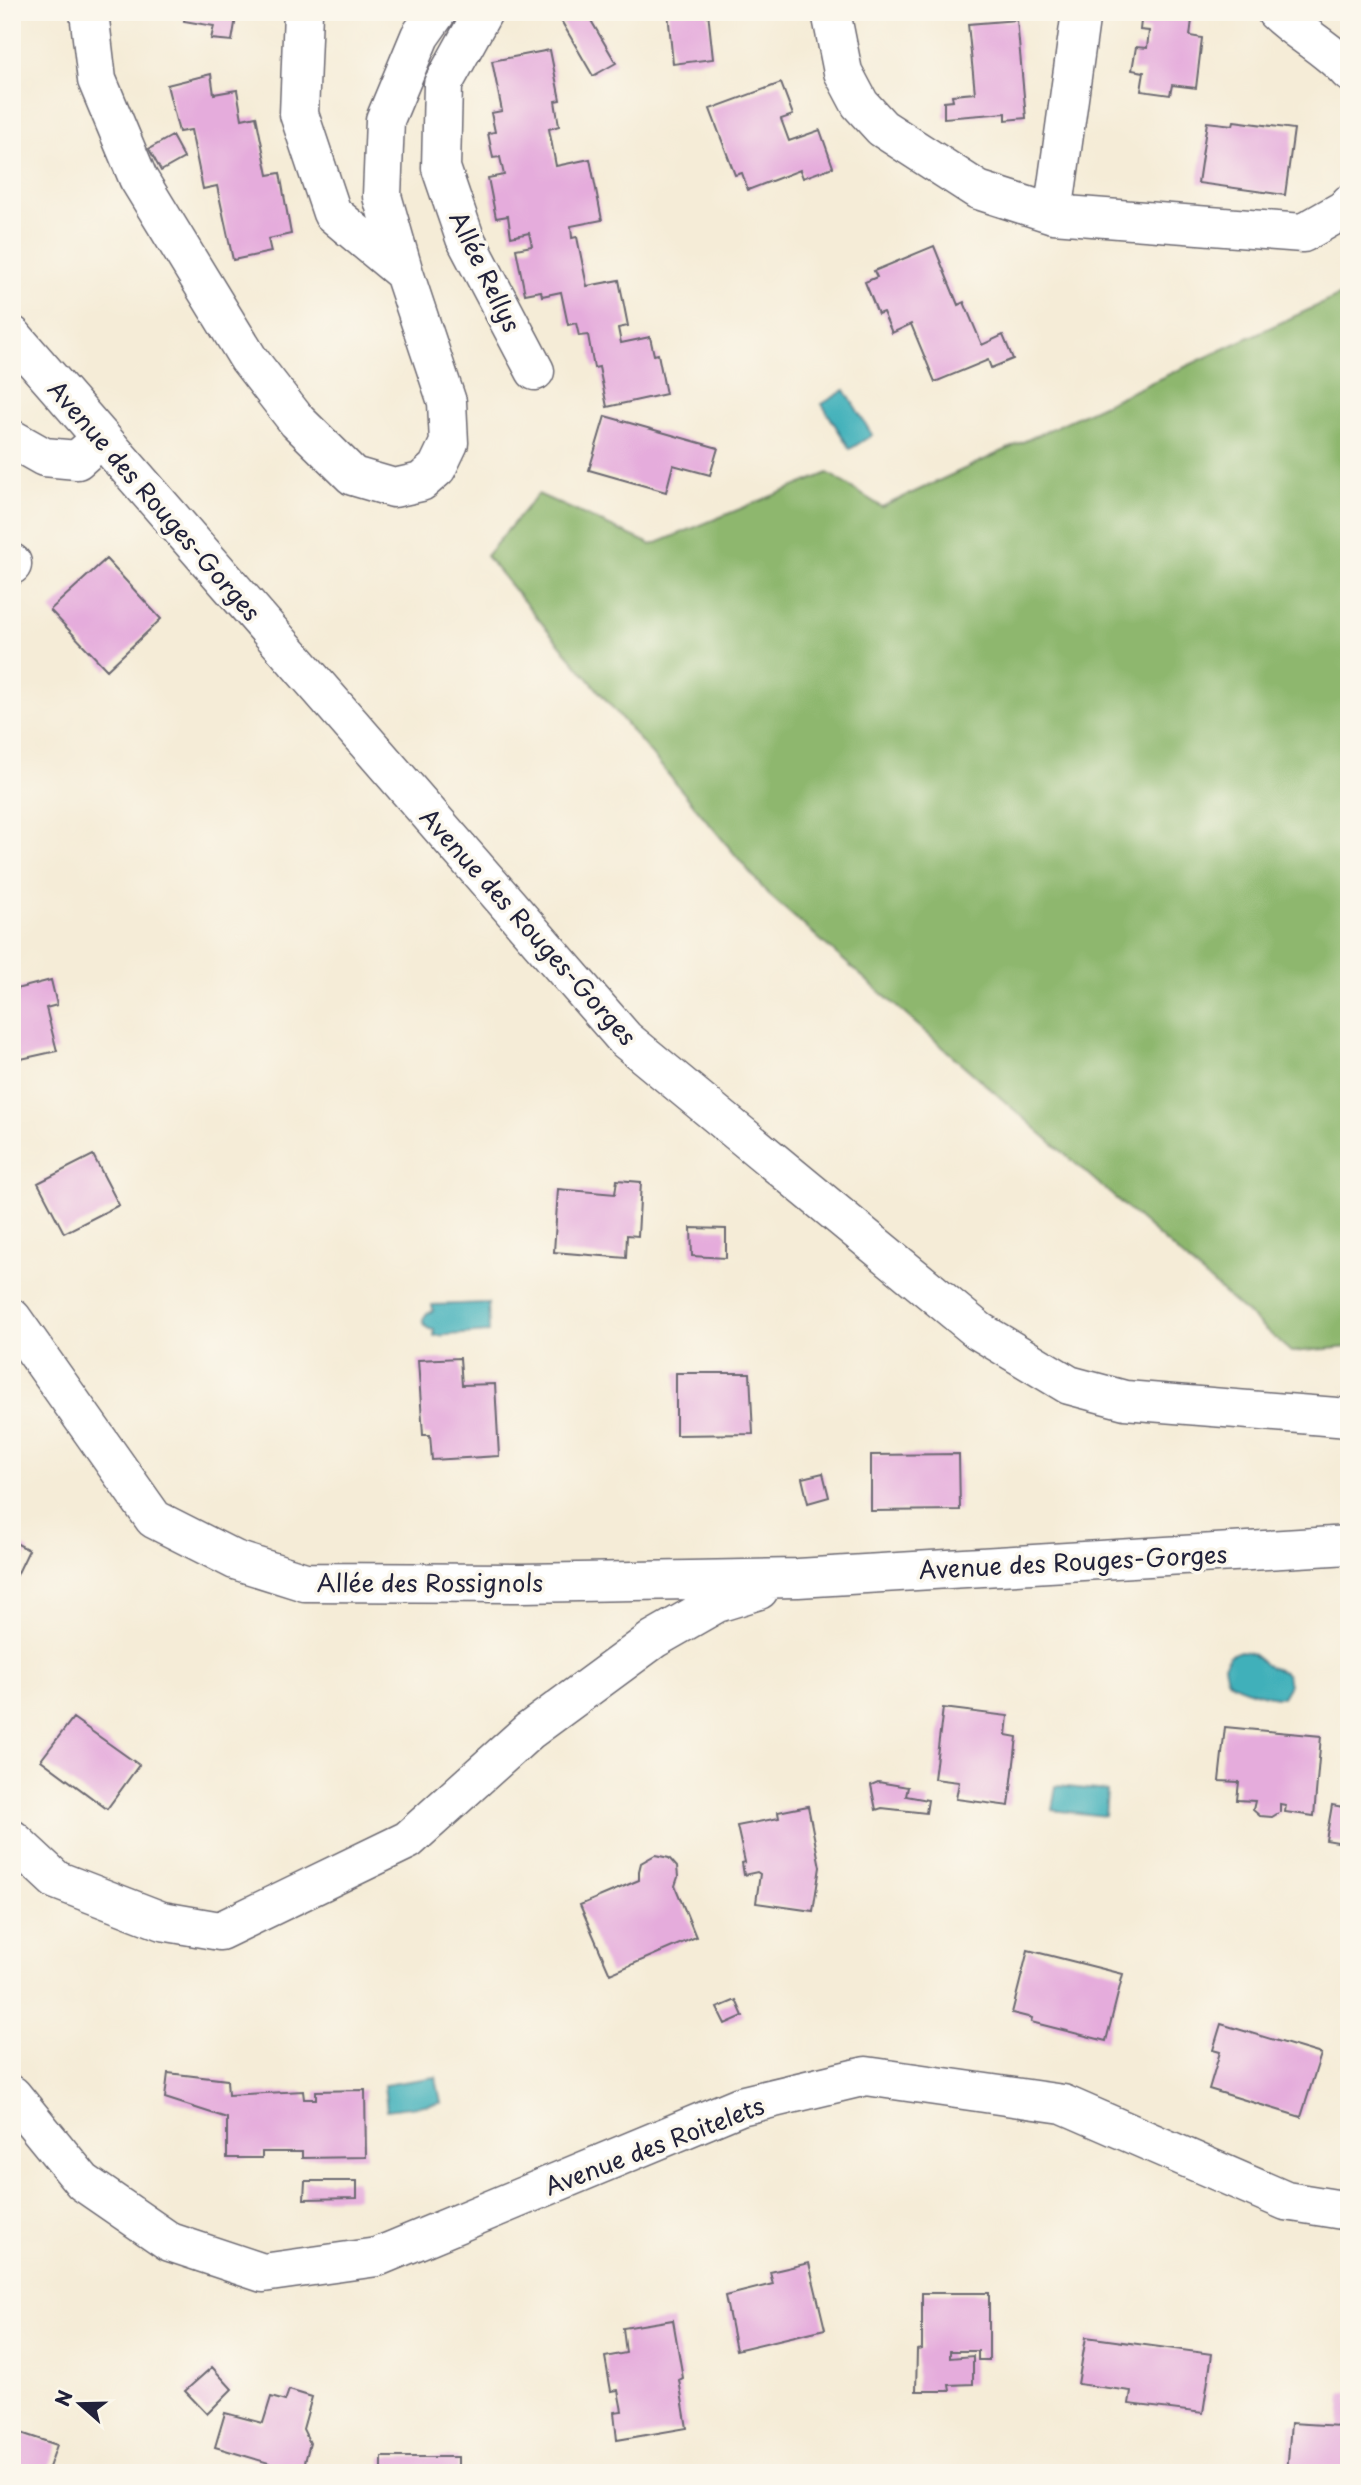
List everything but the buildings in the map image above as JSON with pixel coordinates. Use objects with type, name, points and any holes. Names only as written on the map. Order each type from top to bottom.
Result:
[{"type":"street","points":[[89,12],[97,80],[138,178],[248,358],[297,421],[352,476],[394,488],[421,482],[438,468],[449,443],[447,402],[404,273],[382,196],[385,120],[420,36],[437,12]]},
{"type":"street","points":[[303,12],[299,114],[332,213],[404,273]]},
{"type":"street","name":"Allée Rellys","points":[[483,12],[443,84],[441,168],[465,237],[535,371]]},
{"type":"street","points":[[831,12],[843,72],[860,104],[882,128],[978,190],[1054,214],[1303,233],[1349,204]]},
{"type":"street","points":[[1054,214],[1081,12]]},
{"type":"street","points":[[1276,12],[1295,30],[1337,59],[1349,72]]},
{"type":"street","name":"Avenue des Rouges-Gorges","points":[[12,335],[625,1039],[979,1332],[1069,1385],[1125,1400],[1349,1418]]},
{"type":"street","points":[[12,439],[44,457],[77,460],[102,438]]},
{"type":"street","name":"Allée des Rossignols","points":[[12,1318],[155,1519],[235,1560],[305,1582],[523,1583],[798,1578]]},
{"type":"street","name":"Avenue des Rouges-Gorges","points":[[798,1578],[1349,1545]]},
{"type":"street","points":[[12,1839],[56,1880],[162,1922],[220,1931],[408,1840],[529,1731],[654,1639],[717,1603],[798,1578]]},
{"type":"street","name":"Avenue des Roitelets","points":[[12,2095],[83,2182],[170,2242],[263,2273],[377,2257],[740,2106],[866,2076],[1063,2104],[1286,2201],[1349,2211]]},
{"type":"green space","points":[[1349,291],[1349,1347],[1291,1352],[768,894],[486,556],[538,494],[652,545],[828,473],[882,507]]},
{"type":"water","points":[[845,390],[872,435],[850,449],[822,404]]},
{"type":"water","points":[[488,1303],[489,1332],[434,1336],[434,1330],[426,1327],[423,1321],[427,1313],[433,1311],[432,1305]]},
{"type":"water","points":[[1240,1651],[1251,1654],[1269,1667],[1287,1675],[1289,1685],[1282,1697],[1255,1692],[1229,1681],[1224,1665],[1230,1655]]},
{"type":"water","points":[[1056,1786],[1107,1791],[1105,1816],[1052,1810]]},
{"type":"water","points":[[436,2077],[441,2103],[387,2110],[384,2085]]}]
